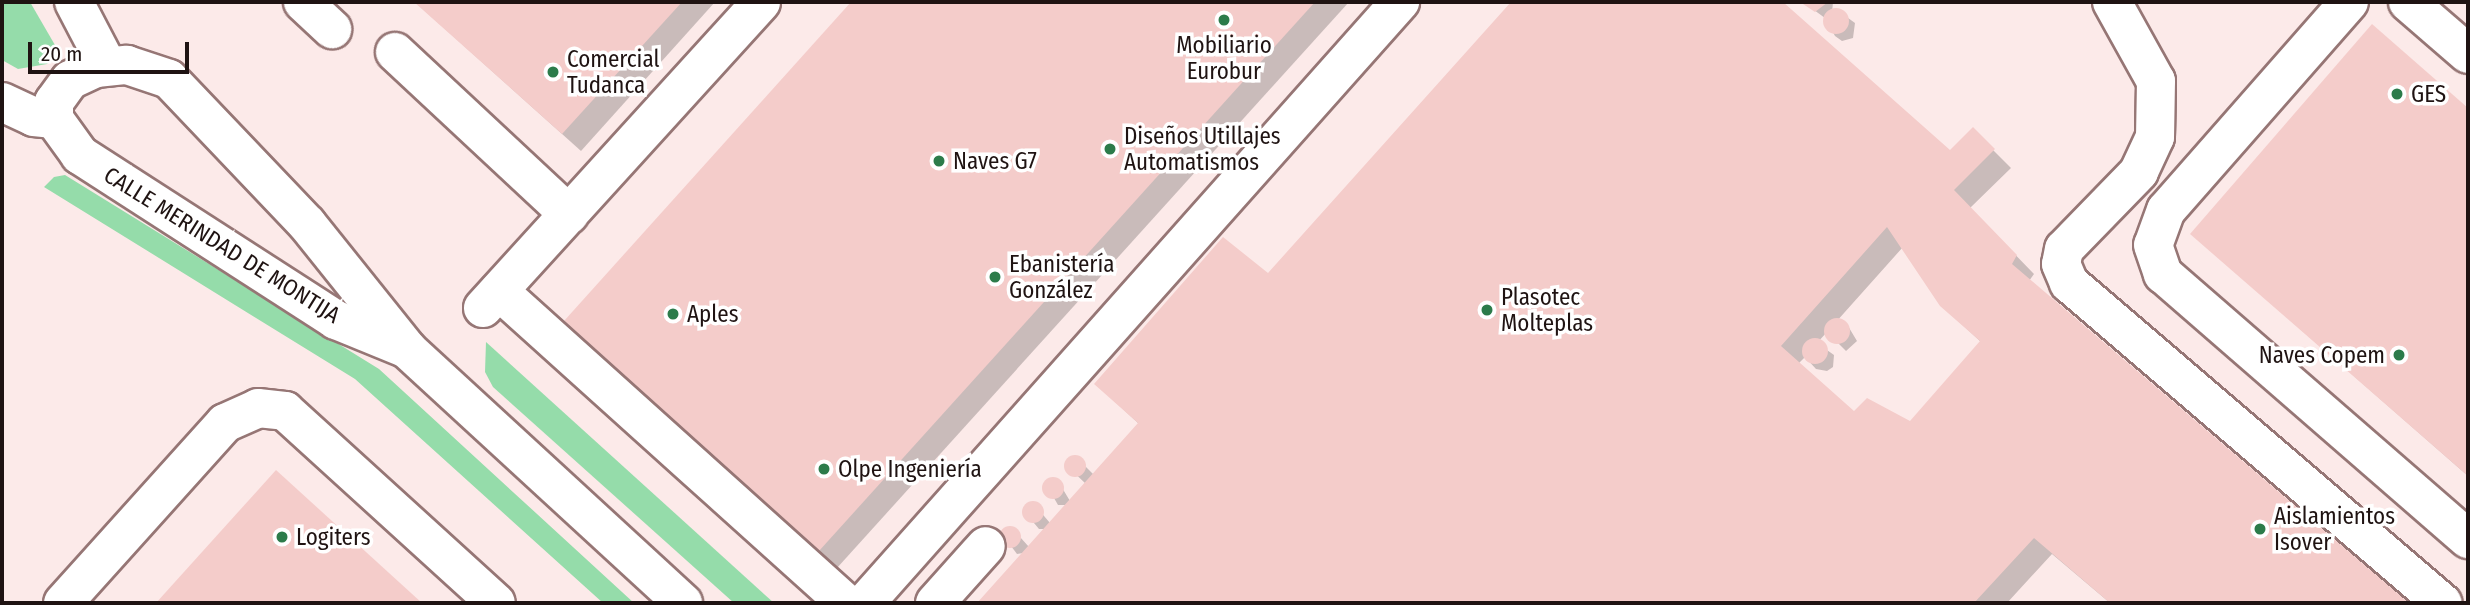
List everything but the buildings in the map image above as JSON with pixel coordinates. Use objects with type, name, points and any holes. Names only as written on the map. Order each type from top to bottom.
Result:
[{"type":"street","points":[[74,2],[107,65]]},
{"type":"street","points":[[303,2],[332,29]]},
{"type":"street","points":[[761,2],[491,300],[846,603]]},
{"type":"street","points":[[864,603],[1400,2]]},
{"type":"street","points":[[2112,2],[2157,81],[2155,137],[2140,172],[2064,249],[2061,264],[2069,283],[2443,603]]},
{"type":"street","points":[[2349,2],[2166,210],[2153,245],[2163,274],[2468,539]]},
{"type":"street","points":[[2408,2],[2468,54]]},
{"type":"street","points":[[395,52],[569,214]]},
{"type":"street","name":"CALLE MERINDAD DE MONTIJA","points":[[407,349],[336,320],[80,155],[54,119],[54,102],[70,80],[107,65],[149,69],[169,79],[200,107],[307,224],[407,349],[683,603]]},
{"type":"street","points":[[2,102],[34,117],[54,119]]},
{"type":"street","points":[[63,603],[225,423],[258,408],[285,411],[496,603]]},
{"type":"street","points":[[935,603],[986,546]]},
{"type":"shaded area","points":[[2,2],[2468,2],[2468,603],[2,603]]},
{"type":"green space","points":[[2,2],[30,2],[59,52],[47,64],[18,69],[2,60]]},
{"type":"green space","points":[[65,175],[379,369],[634,603],[603,603],[355,379],[44,187],[54,177]]},
{"type":"green space","points":[[486,342],[774,603],[734,603],[493,387],[485,372]]},
{"type":"place","name":"Mobiliario Eurobur","points":[[1224,20]]},
{"type":"place","name":"Comercial Tudanca","points":[[553,72]]},
{"type":"place","name":"GES","points":[[2397,94]]},
{"type":"place","name":"Diseños Utillajes Automatismos","points":[[1110,149]]},
{"type":"place","name":"Naves G7","points":[[939,161]]},
{"type":"place","name":"Ebanistería González","points":[[995,277]]},
{"type":"place","name":"Plasotec Molteplas","points":[[1487,310]]},
{"type":"place","name":"Aples","points":[[673,314]]},
{"type":"place","name":"Naves Copem","points":[[2399,355]]},
{"type":"place","name":"Olpe Ingeniería","points":[[824,469]]},
{"type":"place","name":"Aislamientos Isover","points":[[2260,529]]},
{"type":"place","name":"Logiters","points":[[282,537]]}]
